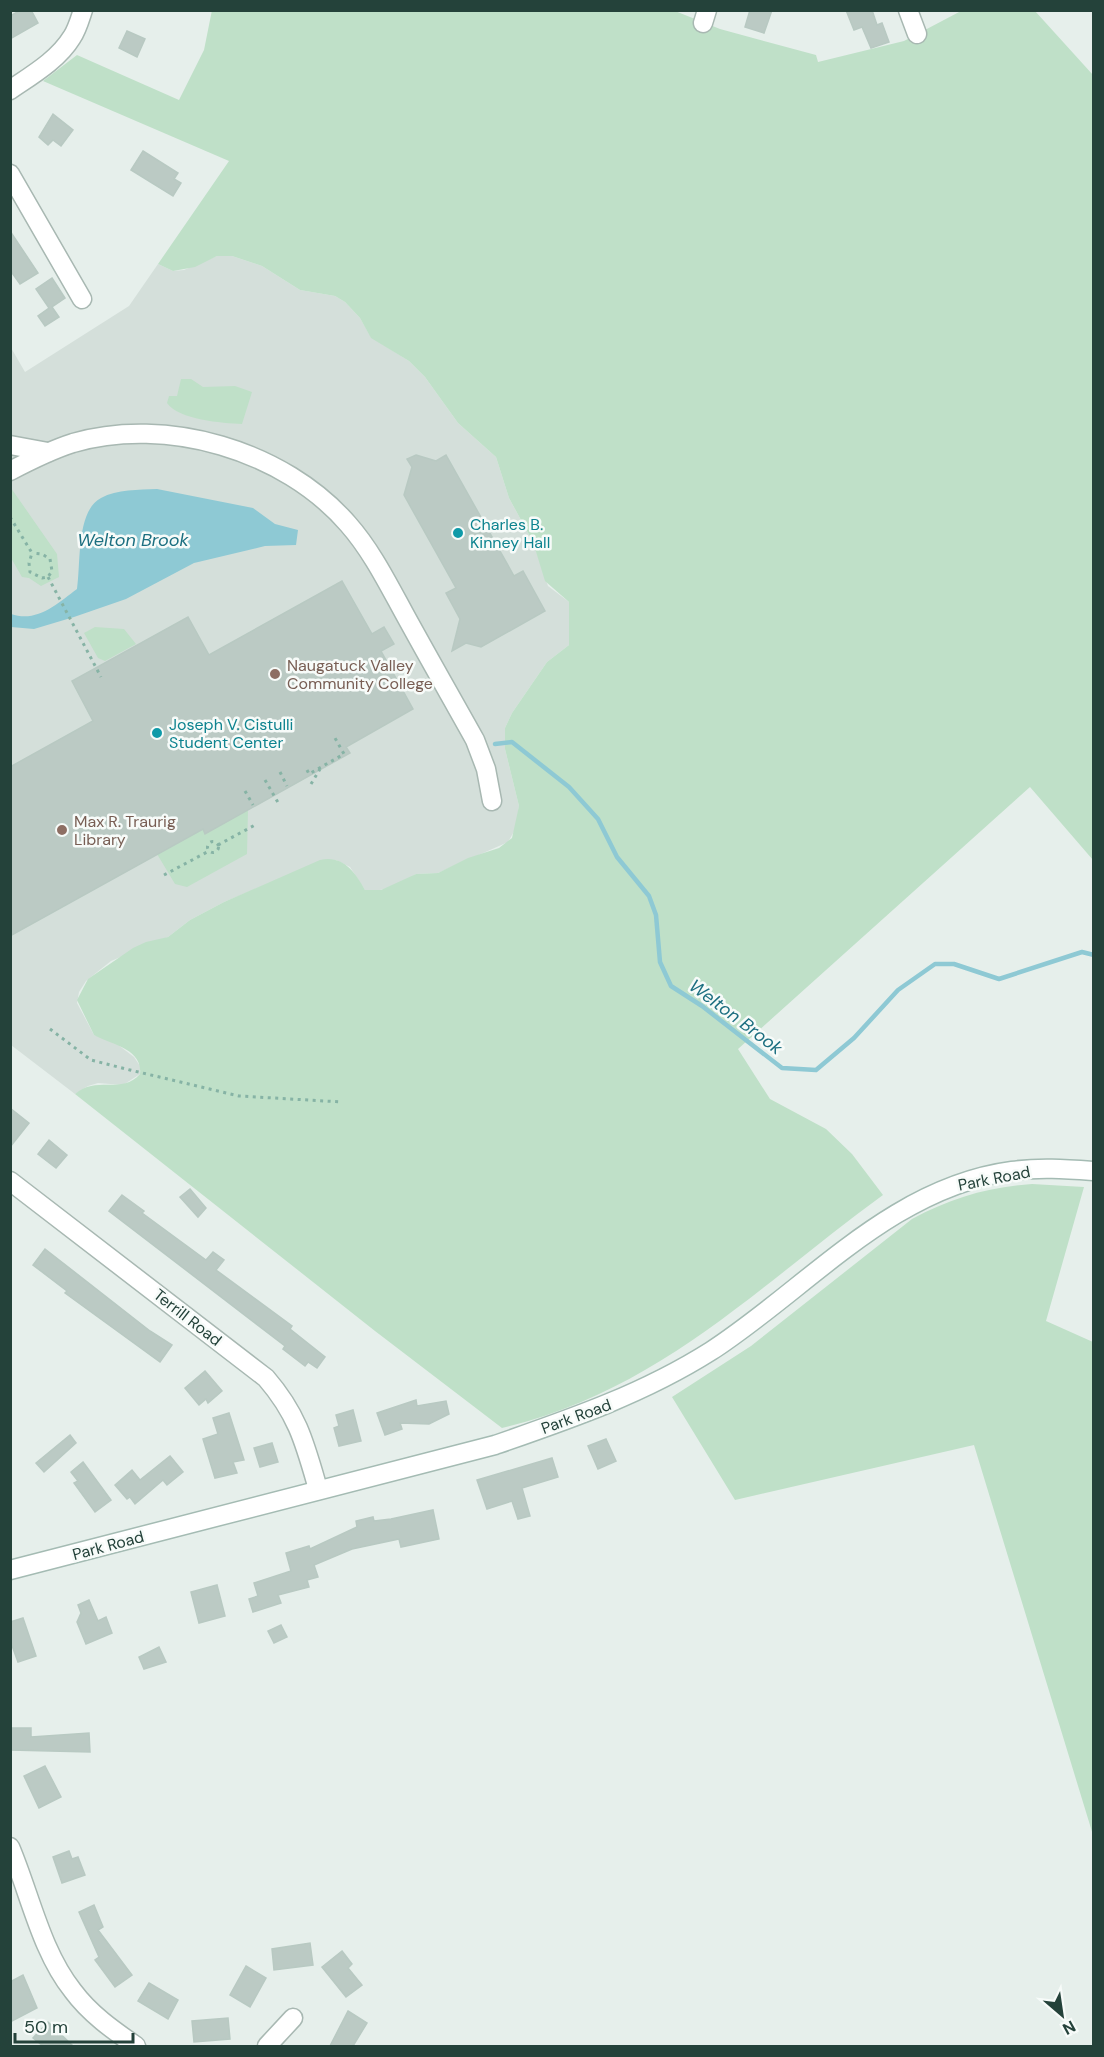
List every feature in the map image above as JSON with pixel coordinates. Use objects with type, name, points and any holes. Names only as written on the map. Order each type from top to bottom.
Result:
[{"type":"street","points":[[10,90],[49,62],[60,51],[72,37],[83,10]]},
{"type":"street","points":[[908,10],[917,34]]},
{"type":"street","points":[[10,174],[82,299]]},
{"type":"street","points":[[10,471],[48,452],[108,436],[136,434],[185,438],[234,449],[276,468],[314,493],[348,523],[376,563],[475,740],[486,769],[492,801]]},
{"type":"street","points":[[10,445],[48,452]]},
{"type":"street","name":"Park Road","points":[[10,1570],[495,1445],[632,1395],[711,1350],[764,1313],[858,1238],[951,1186],[1011,1171],[1042,1169],[1094,1171]]},
{"type":"street","name":"Terrill Road","points":[[10,1181],[266,1378],[286,1401],[300,1430],[318,1489]]},
{"type":"street","points":[[10,1847],[51,1953],[72,1991],[104,2024],[136,2046]]},
{"type":"street","points":[[267,2046],[293,2018]]},
{"type":"path","points":[[10,517],[32,553]]},
{"type":"path","points":[[32,553],[42,554],[50,559],[52,571],[48,577],[42,578],[30,572],[28,563],[32,553]]},
{"type":"path","points":[[48,577],[101,677]]},
{"type":"path","points":[[307,770],[309,774],[344,754],[335,738]]},
{"type":"path","points":[[310,784],[323,766]]},
{"type":"path","points":[[279,772],[287,786]]},
{"type":"path","points":[[266,780],[280,806]]},
{"type":"path","points":[[245,791],[253,805]]},
{"type":"path","points":[[209,850],[215,853],[218,845],[255,825]]},
{"type":"path","points":[[209,850],[210,843],[218,845]]},
{"type":"path","points":[[164,875],[209,850]]},
{"type":"path","points":[[50,1029],[91,1060],[130,1070],[239,1096],[342,1102]]},
{"type":"shaded area","name":"Naugatuck Valley Community College","points":[[217,256],[232,256],[262,266],[300,290],[335,296],[345,302],[360,318],[371,337],[409,361],[425,377],[458,423],[496,457],[509,498],[533,542],[548,586],[569,602],[570,640],[569,645],[547,662],[512,713],[505,728],[505,749],[519,806],[516,828],[508,842],[438,873],[416,874],[392,887],[376,891],[365,890],[350,867],[336,860],[291,874],[224,902],[190,920],[168,937],[111,961],[86,981],[79,992],[77,1003],[94,1035],[113,1041],[134,1057],[140,1066],[140,1074],[123,1085],[98,1083],[75,1094],[11,1045],[10,346],[25,372],[129,306],[158,264],[173,271],[184,270]]},
{"type":"green space","points":[[212,10],[675,11],[720,29],[816,55],[818,62],[904,41],[961,11],[1035,11],[1093,75],[1093,860],[1030,787],[738,1049],[770,1099],[826,1129],[852,1154],[883,1195],[749,1299],[659,1362],[610,1389],[558,1411],[502,1428],[375,1331],[75,1094],[92,1086],[125,1083],[140,1074],[136,1058],[131,1053],[94,1035],[77,1000],[88,979],[133,948],[146,942],[168,937],[190,920],[224,902],[320,860],[335,860],[347,866],[365,890],[381,890],[416,874],[438,873],[468,858],[499,848],[512,838],[519,806],[505,749],[505,728],[512,713],[547,662],[569,645],[569,602],[545,581],[533,542],[509,498],[496,457],[458,423],[425,377],[409,361],[371,338],[360,318],[345,302],[335,296],[300,290],[262,266],[232,256],[217,256],[195,267],[173,271],[158,264],[229,161],[43,81],[77,55],[179,100],[204,50]]},
{"type":"green space","points":[[181,379],[191,379],[203,387],[235,386],[252,392],[242,424],[202,420],[173,409],[167,403],[169,396],[177,396]]},
{"type":"green space","points":[[11,488],[57,554],[59,577],[41,586],[29,578],[22,577],[11,558]]},
{"type":"green space","points":[[95,627],[124,629],[136,644],[105,661],[98,658],[84,633]]},
{"type":"green space","points":[[248,810],[247,854],[187,887],[175,884],[157,854],[203,829],[205,833]]},
{"type":"green space","points":[[1032,1184],[1084,1187],[1046,1321],[1093,1342],[1093,1835],[974,1445],[735,1500],[672,1397],[751,1346],[912,1219],[941,1205],[970,1195]]},
{"type":"water","name":"Welton Brook","points":[[157,489],[253,508],[275,524],[298,530],[296,545],[265,546],[194,563],[126,599],[34,629],[11,627],[11,614],[29,616],[38,614],[54,606],[77,589],[83,526],[93,505],[101,498],[114,493]]},
{"type":"building","points":[[21,10],[31,10],[38,23],[10,39],[10,16]]},
{"type":"building","points":[[750,10],[772,10],[764,33],[745,27]]},
{"type":"building","points":[[846,10],[872,10],[877,25],[882,23],[889,42],[871,48],[862,27],[854,30]]},
{"type":"building","points":[[127,31],[145,39],[137,57],[119,48]]},
{"type":"building","points":[[53,114],[73,130],[61,146],[53,140],[48,145],[39,137]]},
{"type":"building","points":[[143,151],[178,173],[174,179],[181,183],[173,196],[131,170]]},
{"type":"building","points":[[10,231],[38,273],[20,284],[10,270]]},
{"type":"building","points":[[52,278],[65,298],[52,307],[59,317],[45,326],[38,316],[49,308],[36,289]]},
{"type":"building","name":"Charles B. Kinney Hall","points":[[416,455],[436,461],[446,455],[514,576],[523,571],[545,611],[481,647],[466,643],[452,651],[460,619],[446,593],[456,588],[404,495],[412,467],[407,459]]},
{"type":"building","points":[[342,581],[372,634],[384,627],[394,644],[381,651],[413,709],[346,747],[350,753],[205,834],[203,829],[10,936],[10,767],[93,721],[72,681],[188,617],[209,655]]},
{"type":"building","points":[[10,1108],[29,1123],[10,1147]]},
{"type":"building","points":[[49,1140],[67,1155],[56,1168],[38,1154]]},
{"type":"building","points":[[190,1189],[206,1208],[198,1217],[180,1197]]},
{"type":"building","points":[[122,1195],[144,1211],[142,1213],[206,1260],[213,1252],[224,1260],[216,1270],[292,1326],[290,1329],[325,1357],[317,1368],[308,1362],[305,1366],[283,1349],[285,1346],[109,1211]]},
{"type":"building","points":[[45,1249],[150,1331],[172,1345],[160,1362],[65,1293],[67,1291],[33,1265]]},
{"type":"building","points":[[205,1371],[222,1391],[208,1403],[206,1399],[199,1405],[185,1388]]},
{"type":"building","points":[[416,1400],[417,1406],[446,1401],[449,1414],[429,1424],[400,1423],[402,1429],[385,1435],[377,1413]]},
{"type":"building","points":[[353,1410],[361,1441],[339,1446],[334,1428],[339,1426],[336,1415]]},
{"type":"building","points":[[229,1413],[244,1460],[233,1462],[237,1473],[215,1478],[203,1439],[218,1434],[213,1418]]},
{"type":"building","points":[[70,1435],[76,1443],[44,1472],[36,1463]]},
{"type":"building","points":[[606,1439],[616,1461],[598,1469],[588,1446]]},
{"type":"building","points":[[272,1443],[278,1462],[260,1467],[254,1448]]},
{"type":"building","points":[[170,1456],[183,1472],[167,1485],[163,1480],[135,1504],[130,1497],[127,1499],[115,1485],[132,1470],[140,1480]]},
{"type":"building","points":[[552,1458],[558,1477],[522,1488],[530,1516],[518,1519],[512,1501],[487,1509],[477,1480]]},
{"type":"building","points":[[83,1462],[111,1500],[95,1512],[74,1483],[78,1481],[71,1472]]},
{"type":"building","points":[[433,1510],[439,1539],[401,1547],[399,1539],[352,1549],[314,1565],[318,1577],[307,1580],[309,1587],[278,1595],[281,1603],[253,1612],[249,1599],[258,1596],[254,1583],[291,1571],[286,1553],[309,1546],[310,1549],[357,1527],[356,1521],[373,1517],[374,1521],[391,1519]]},
{"type":"building","points":[[217,1585],[225,1616],[199,1623],[191,1592]]},
{"type":"building","points":[[89,1600],[98,1621],[106,1617],[112,1633],[86,1644],[77,1622],[81,1613],[78,1605]]},
{"type":"building","points":[[23,1618],[36,1656],[18,1662],[10,1640],[10,1622]]},
{"type":"building","points":[[281,1625],[287,1637],[274,1643],[268,1631]]},
{"type":"building","points":[[159,1647],[166,1662],[144,1669],[139,1657]]},
{"type":"building","points":[[10,1728],[31,1728],[31,1737],[89,1733],[90,1752],[10,1750]]},
{"type":"building","points":[[45,1766],[61,1797],[39,1808],[24,1776]]},
{"type":"building","points":[[69,1851],[72,1859],[78,1857],[85,1875],[62,1883],[53,1857]]},
{"type":"building","points":[[94,1905],[103,1927],[98,1930],[132,1975],[115,1987],[95,1960],[99,1957],[79,1912]]},
{"type":"building","points":[[310,1943],[313,1965],[274,1970],[272,1949]]},
{"type":"building","points":[[342,1951],[352,1964],[348,1968],[362,1985],[346,1997],[322,1967]]},
{"type":"building","points":[[246,1966],[266,1978],[250,2007],[230,1995]]},
{"type":"building","points":[[23,1975],[37,2008],[10,2022],[10,1982]]},
{"type":"building","points":[[149,1983],[178,2000],[168,2019],[138,2001]]},
{"type":"building","points":[[348,2011],[367,2023],[353,2046],[330,2046]]},
{"type":"building","points":[[228,2018],[230,2039],[194,2042],[192,2021]]},
{"type":"building","points":[[48,2022],[73,2046],[43,2046],[33,2038]]},
{"type":"waterway","name":"Welton Brook","points":[[495,744],[512,742],[569,787],[598,819],[617,857],[649,896],[656,915],[660,962],[671,986],[702,1006],[782,1068],[816,1070],[854,1038],[898,990],[935,964],[954,964],[999,979],[1082,952],[1094,955]]},
{"type":"place","name":"Charles B. Kinney Hall","points":[[458,533]]},
{"type":"place","name":"Naugatuck Valley Community College","points":[[275,674]]},
{"type":"place","name":"Joseph V. Cistulli Student Center","points":[[157,733]]},
{"type":"place","name":"Max R. Traurig Library","points":[[62,830]]}]
